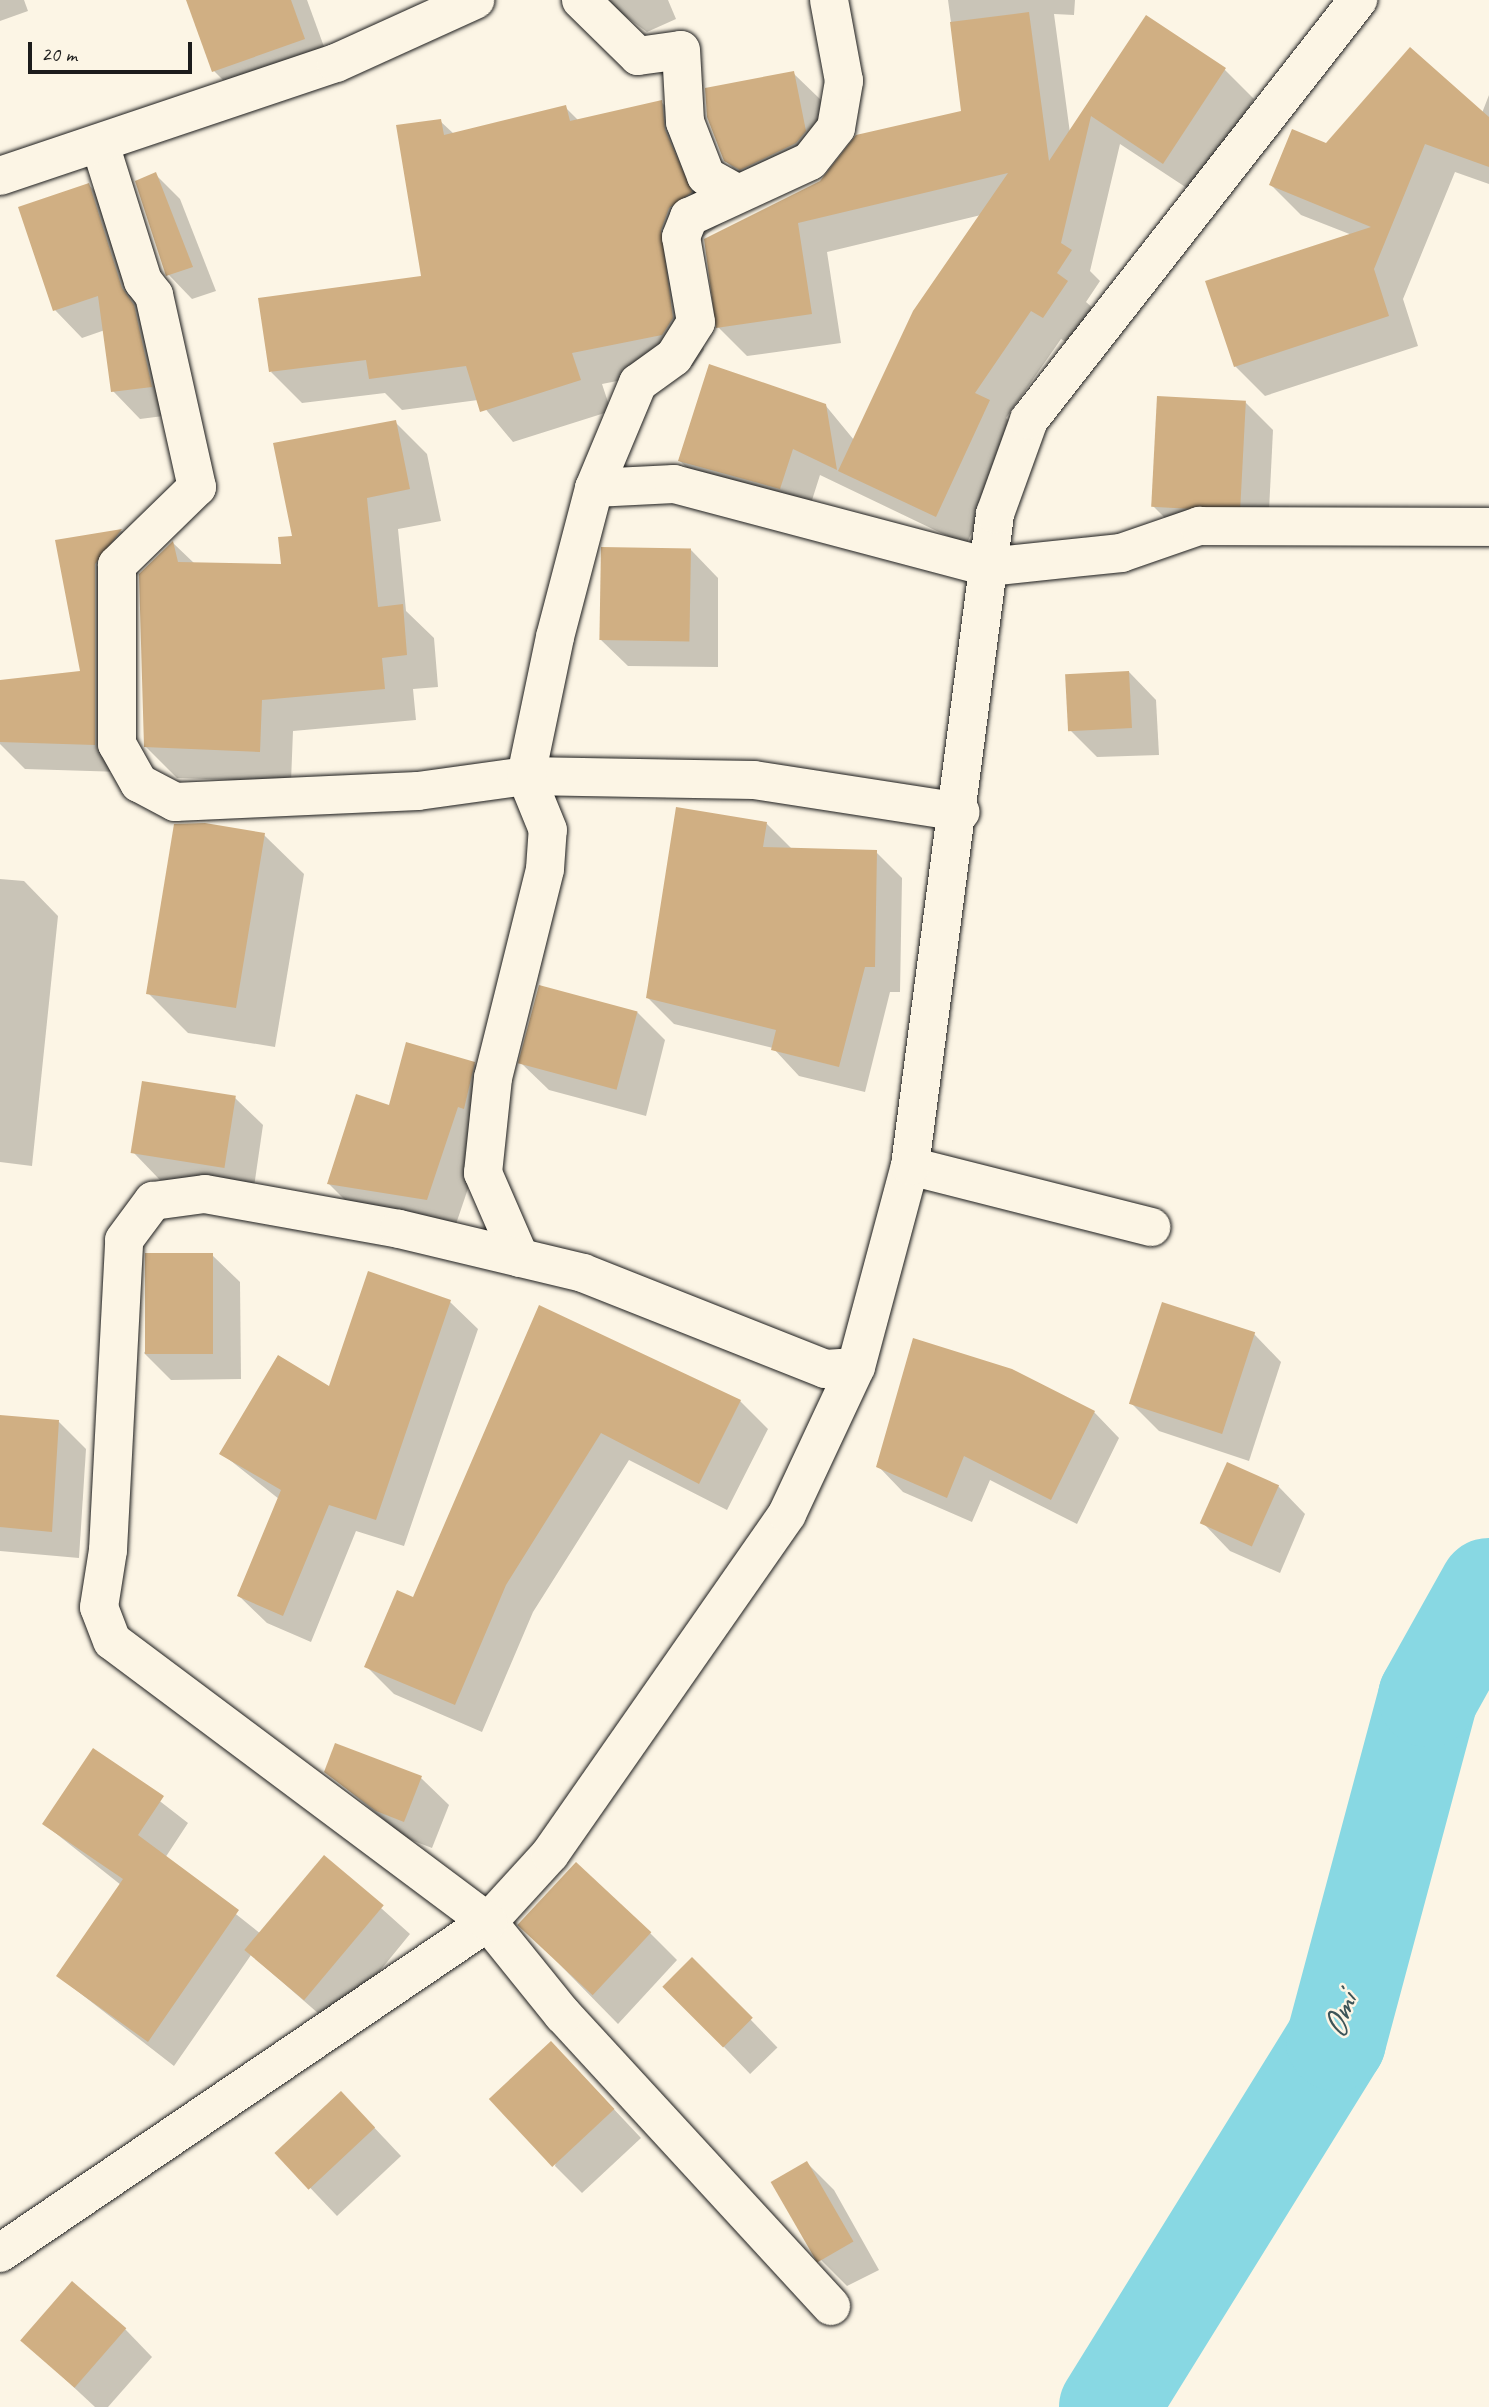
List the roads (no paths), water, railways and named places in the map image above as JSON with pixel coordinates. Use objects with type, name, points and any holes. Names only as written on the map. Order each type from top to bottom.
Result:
[{"type":"street","points":[[0,176],[336,63],[475,0]]},
{"type":"street","points":[[581,0],[638,56],[681,50],[685,122],[706,176],[735,192]]},
{"type":"street","points":[[520,1258],[483,1173],[496,1064],[545,869],[548,830],[526,776],[594,488],[638,383],[674,357],[696,322],[681,237],[689,218],[735,192],[810,161],[836,128],[844,81],[830,0]]},
{"type":"street","points":[[0,2253],[488,1922],[550,1854],[787,1514],[856,1367],[910,1166],[961,812],[995,514],[1028,421],[1358,0]]},
{"type":"street","points":[[100,144],[143,281],[154,295],[197,487],[117,565],[117,744],[139,783],[176,802],[418,791],[526,776],[754,780],[961,812]]},
{"type":"street","points":[[594,488],[674,484],[988,567],[1121,553],[1199,526],[1489,527]]},
{"type":"street","points":[[910,1166],[1151,1227]]},
{"type":"street","points":[[831,2306],[563,2015],[488,1922],[112,1641],[99,1606],[108,1550],[124,1240],[153,1201],[205,1194],[520,1258],[583,1273],[825,1369],[856,1367]]},
{"type":"waterway","name":"Omi","points":[[1109,2407],[1336,2041],[1428,1697],[1489,1588]]}]
